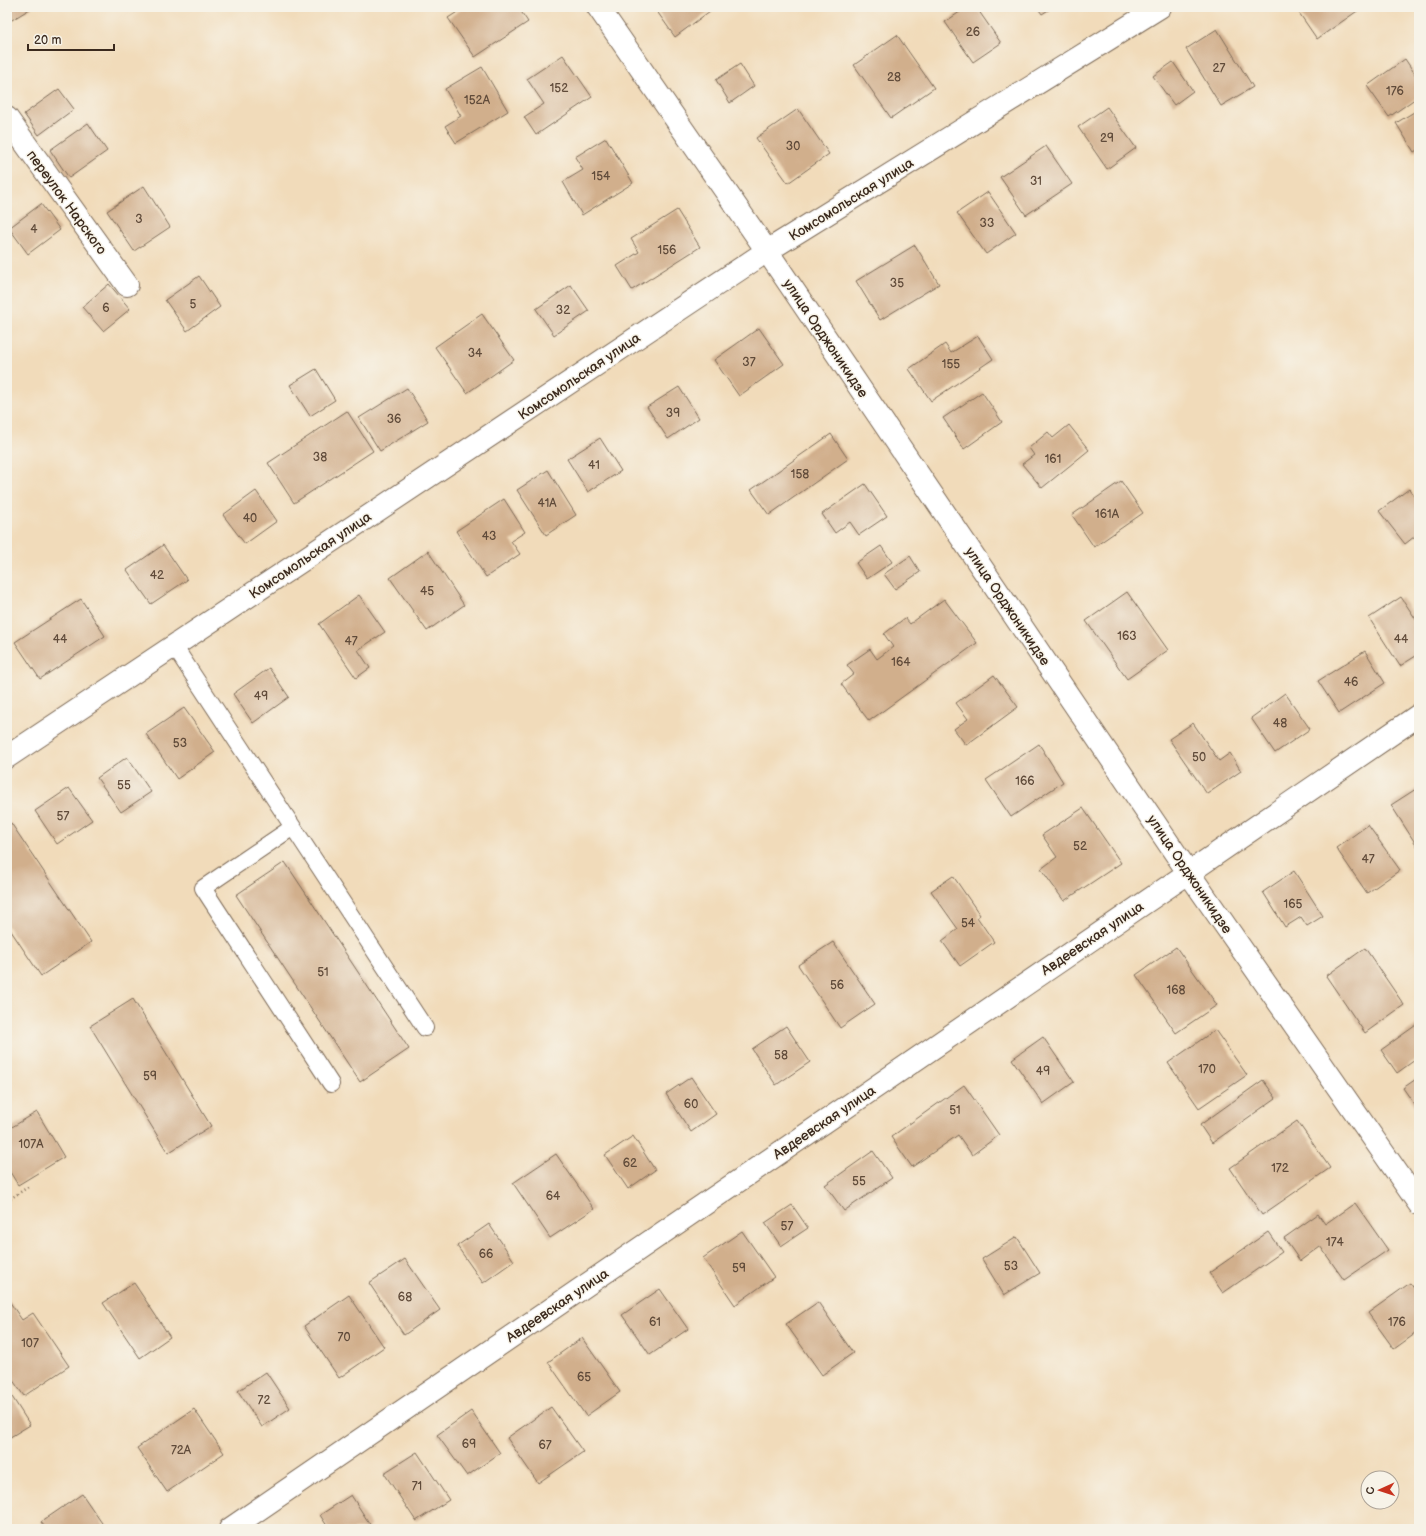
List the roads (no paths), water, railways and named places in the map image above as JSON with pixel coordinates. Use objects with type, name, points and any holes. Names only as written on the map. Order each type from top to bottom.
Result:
[{"type":"street","name":"улица Орджоникидзе","points":[[598,7],[767,251],[1188,872],[1419,1204]]},
{"type":"street","name":"Комсомольская улица","points":[[7,757],[767,251],[1160,7]]},
{"type":"street","name":"переулок Нарского","points":[[7,118],[127,285]]},
{"type":"street","name":"Авдеевская улица","points":[[230,1529],[1419,715]]},
{"type":"lane","points":[[174,646],[426,1028]]},
{"type":"lane","points":[[293,827],[203,888],[331,1084]]}]
